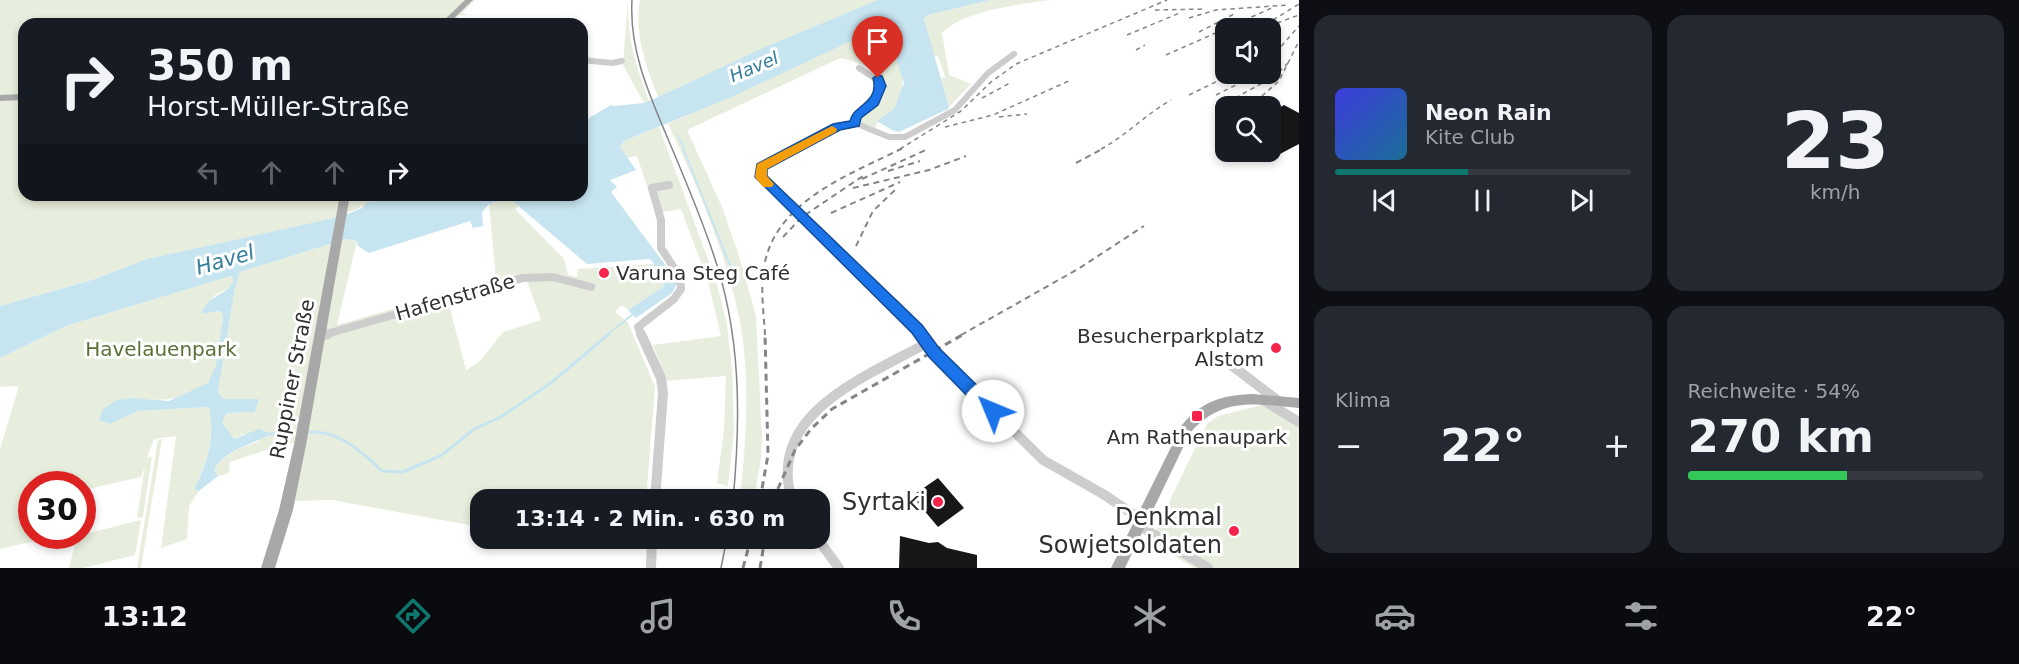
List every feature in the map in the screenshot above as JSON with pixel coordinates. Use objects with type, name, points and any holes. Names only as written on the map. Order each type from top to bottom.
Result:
[{"type":"main road","points":[[450,18],[469,0]]},
{"type":"main road","points":[[0,98],[18,97]]},
{"type":"main road","name":"Ruppiner Straße","points":[[268,568],[286,510],[301,440],[344,201]]},
{"type":"main road","points":[[1118,568],[1190,423],[1209,407],[1233,400],[1260,399],[1299,403]]},
{"type":"street","points":[[1014,54],[987,73],[955,110],[905,137],[889,137],[855,123],[837,126],[761,167],[761,177],[917,329],[927,343],[1043,460],[1103,494],[1141,523],[1208,568]]},
{"type":"street","points":[[588,61],[612,63],[622,61]]},
{"type":"street","points":[[855,123],[856,117],[872,105],[880,86],[878,78],[859,68]]},
{"type":"street","points":[[656,489],[663,393],[661,378],[638,327],[674,299],[681,289],[680,277],[661,248],[661,220],[652,188],[669,185]]},
{"type":"street","name":"Hafenstraße","points":[[321,336],[522,278],[553,277],[591,287]]},
{"type":"street","points":[[790,489],[789,461],[792,444],[802,425],[824,404],[927,343]]},
{"type":"street","points":[[1222,358],[1277,400]]},
{"type":"street","points":[[1260,399],[1299,422]]},
{"type":"street","points":[[651,568],[652,549]]},
{"type":"street","points":[[825,549],[839,568]]},
{"type":"green space","points":[[0,0],[475,0],[462,13],[469,15],[459,15],[456,18],[18,18],[18,201],[375,201],[324,221],[147,259],[92,280],[0,306]]},
{"type":"green space","points":[[628,0],[633,52],[649,101],[644,103],[623,65]]},
{"type":"green space","points":[[640,0],[884,0],[723,67],[658,97],[645,62],[640,37]]},
{"type":"green space","points":[[991,0],[1050,0],[1008,6],[977,14],[951,25],[942,33],[949,75],[971,84],[949,107],[941,78],[945,77],[938,56],[933,56],[924,20],[928,15]]},
{"type":"green space","points":[[866,34],[886,45],[899,64],[902,75],[900,99],[894,109],[875,128],[857,121],[877,106],[885,82],[871,69],[840,58],[687,130],[722,207],[756,316],[762,438],[756,489],[741,489],[746,385],[743,339],[733,292],[709,218],[668,124]]},
{"type":"green space","points":[[659,127],[716,281],[727,324],[732,368],[734,431],[728,486],[717,483],[724,429],[726,376],[667,381],[653,345],[721,336],[708,281],[681,209],[656,213],[637,156],[626,158],[620,147],[624,141]]},
{"type":"green space","points":[[499,201],[512,201],[518,206],[515,209],[564,259],[568,275],[577,277],[578,269],[654,264],[666,280],[663,287],[628,310],[622,305],[615,312],[628,323],[655,387],[647,489],[470,489],[470,525],[332,500],[295,501],[306,443],[287,443],[230,462],[229,473],[218,476],[214,470],[223,459],[234,451],[260,441],[244,434],[234,439],[222,422],[227,413],[255,412],[259,399],[223,399],[218,392],[235,288],[240,272],[346,239],[357,241],[337,325],[496,279],[489,204]],"holes":[[[527,281],[541,320],[503,332],[480,361],[466,370],[449,305]]]},
{"type":"green space","name":"Havelauenpark","points":[[231,276],[234,280],[231,287],[215,295],[203,314],[217,311],[222,313],[223,318],[218,360],[208,382],[201,389],[183,397],[162,400],[132,398],[110,424],[138,411],[210,407],[209,449],[194,489],[199,491],[189,506],[187,539],[161,548],[176,436],[154,439],[147,458],[152,457],[143,517],[137,518],[145,466],[141,477],[96,487],[96,471],[18,471],[18,545],[0,549],[0,449],[19,386],[0,387],[0,358],[66,326]]},
{"type":"green space","points":[[1262,405],[1299,425],[1299,568],[1194,568],[1150,541],[1207,424],[1218,416]]},
{"type":"green space","points":[[162,439],[141,568],[137,568],[158,440]]},
{"type":"green space","points":[[141,520],[135,555],[83,568],[69,568],[74,549],[96,549],[96,531]]},
{"type":"water","name":"Havel","points":[[878,0],[991,0],[928,15],[924,19],[949,107],[899,132],[877,121],[894,109],[904,83],[894,52],[878,37],[866,34],[727,99],[624,141],[620,147],[636,170],[610,180],[617,187],[611,192],[678,282],[672,293],[636,318],[628,310],[663,287],[666,280],[650,259],[587,264],[513,201],[588,201],[588,118],[611,105],[644,103],[765,47]]},
{"type":"water","name":"Havel","points":[[499,201],[489,204],[482,212],[483,226],[473,228],[470,221],[369,253],[358,246],[357,241],[346,239],[240,272],[235,288],[218,392],[223,399],[259,399],[255,412],[227,413],[222,422],[234,439],[259,429],[271,434],[225,457],[214,470],[218,476],[199,491],[194,489],[203,469],[211,439],[209,407],[138,411],[110,424],[99,420],[103,409],[117,400],[132,398],[169,401],[208,383],[216,365],[223,318],[222,313],[218,311],[203,314],[202,311],[210,301],[228,289],[234,280],[231,276],[66,326],[0,358],[0,306],[92,280],[147,259],[330,219],[362,208],[367,202]]},
{"type":"building","points":[[1284,105],[1299,113],[1299,144],[1281,153],[1281,107]]},
{"type":"building","name":"Syrtaki","points":[[938,478],[964,508],[938,527],[912,496]]},
{"type":"building","points":[[900,536],[929,543],[938,542],[947,548],[977,555],[977,568],[899,568]]},
{"type":"waterway","points":[[678,136],[684,149]]},
{"type":"waterway","points":[[683,148],[731,268]]},
{"type":"waterway","points":[[607,335],[633,314]]},
{"type":"waterway","points":[[310,432],[321,432],[340,438],[382,471],[403,472],[442,455],[474,429],[501,417],[552,382],[609,334]]},
{"type":"waterway","points":[[271,434],[291,433]]},
{"type":"tram line","points":[[632,0],[634,36],[642,71],[708,238],[729,314],[734,344],[738,406],[734,489]]},
{"type":"tram line","points":[[721,568],[725,549]]},
{"type":"railway","points":[[900,149],[961,111],[991,82],[1016,64],[1167,0]]},
{"type":"railway","points":[[1276,18],[1299,4]]},
{"type":"railway","points":[[1189,18],[1216,10],[1288,5]]},
{"type":"railway","points":[[1166,55],[1274,7]]},
{"type":"railway","points":[[1155,10],[1206,9]]},
{"type":"railway","points":[[1127,35],[1182,12]]},
{"type":"railway","points":[[1199,32],[1236,13]]},
{"type":"railway","points":[[1281,22],[1299,15]]},
{"type":"railway","points":[[1281,46],[1299,26]]},
{"type":"railway","points":[[1288,63],[1299,41]]},
{"type":"railway","points":[[1136,50],[1145,45]]},
{"type":"railway","points":[[1239,96],[1275,76],[1288,63]]},
{"type":"railway","points":[[1262,96],[1279,81],[1288,63]]},
{"type":"railway","points":[[945,127],[993,115],[1071,80]]},
{"type":"railway","points":[[1189,95],[1215,82]]},
{"type":"railway","points":[[982,98],[1010,83]]},
{"type":"railway","points":[[1216,95],[1238,84]]},
{"type":"railway","points":[[1101,149],[1171,100]]},
{"type":"railway","points":[[999,117],[1027,114]]},
{"type":"railway","points":[[765,335],[763,275],[768,250],[780,229],[795,211],[814,195],[903,148]]},
{"type":"railway","points":[[1076,163],[1104,148]]},
{"type":"railway","points":[[862,179],[928,149]]},
{"type":"railway","points":[[853,188],[929,170],[966,156]]},
{"type":"railway","points":[[888,171],[920,161]]},
{"type":"railway","points":[[783,237],[802,217],[863,176]]},
{"type":"railway","points":[[831,213],[900,182]]},
{"type":"railway","points":[[856,246],[873,211],[896,189]]},
{"type":"railway","points":[[961,335],[1078,269],[1144,226]]},
{"type":"railway","points":[[762,489],[768,455],[765,334]]},
{"type":"railway","points":[[778,489],[795,450],[811,429],[832,409],[964,334]]},
{"type":"railway","points":[[743,568],[748,549]]},
{"type":"railway","points":[[760,568],[763,549]]},
{"type":"slow traffic","points":[[768,184],[761,177],[759,172],[761,167],[832,129]]},
{"type":"place","name":"Varuna Steg Café","points":[[604,273]]},
{"type":"place","name":"Besucherparkplatz Alstom","points":[[1276,348]]},
{"type":"place","name":"Am Rathenaupark","points":[[1197,416]]},
{"type":"place","name":"Syrtaki","points":[[938,502]]},
{"type":"place","name":"Denkmal Sowjetsoldaten","points":[[1234,531]]},
{"type":"route","points":[[878,78],[880,86],[872,105],[856,117],[855,123],[837,126],[761,167],[759,172],[761,177],[917,329],[934,352],[993,411]]}]
